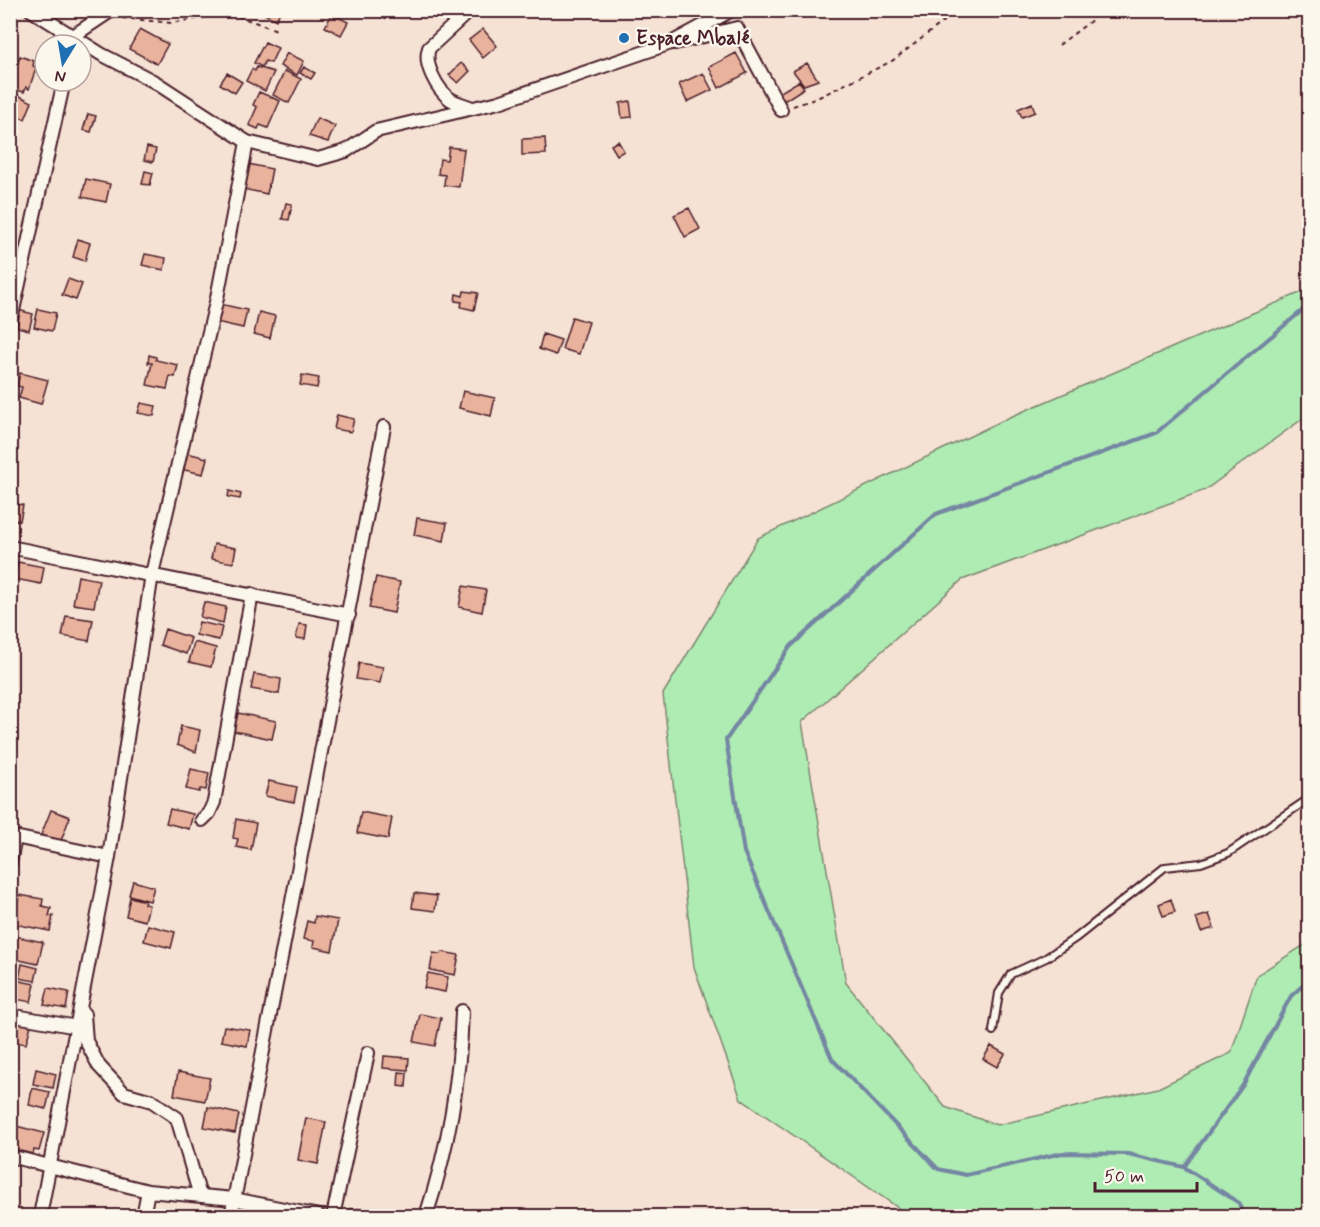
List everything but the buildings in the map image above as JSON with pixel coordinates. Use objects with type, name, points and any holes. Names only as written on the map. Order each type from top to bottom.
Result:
[{"type":"street","points":[[31,10],[61,33]]},
{"type":"street","points":[[83,33],[112,10]]},
{"type":"street","points":[[470,10],[429,48],[427,54],[433,76],[445,95],[473,108]]},
{"type":"street","points":[[670,43],[732,10]]},
{"type":"street","points":[[93,51],[155,82],[247,142],[318,159],[346,151],[376,130],[518,96],[670,43],[737,28],[781,110]]},
{"type":"street","points":[[10,324],[60,93]]},
{"type":"street","points":[[40,1216],[109,857],[152,574],[217,298],[247,142]]},
{"type":"street","points":[[231,1216],[384,427]]},
{"type":"street","points":[[10,547],[349,615]]},
{"type":"street","points":[[202,820],[209,813],[214,802],[252,594]]},
{"type":"street","points":[[10,863],[13,836],[109,857]]},
{"type":"street","points":[[83,999],[86,1041],[99,1066],[124,1093],[152,1101],[177,1118],[200,1196]]},
{"type":"street","points":[[426,1216],[454,1107],[462,1011]]},
{"type":"street","points":[[10,1015],[77,1027]]},
{"type":"street","points":[[333,1216],[368,1053]]},
{"type":"street","points":[[10,1156],[148,1191],[234,1199],[319,1216]]},
{"type":"street","points":[[142,1216],[148,1191]]},
{"type":"street","points":[[352,1216],[366,1216]]},
{"type":"lane","points":[[993,1031],[999,993],[1011,974],[1046,958],[1077,937],[1165,867],[1201,863],[1228,853],[1310,798]]},
{"type":"path","points":[[781,110],[815,99],[892,60],[959,10]]},
{"type":"path","points":[[1059,45],[1105,10]]},
{"type":"path","points":[[100,21],[127,17],[172,23],[230,13],[277,30]]},
{"type":"green space","points":[[1309,289],[1309,414],[1205,490],[962,580],[802,722],[846,983],[945,1107],[997,1125],[1158,1088],[1231,1053],[1257,975],[1309,942],[1309,1216],[910,1216],[741,1099],[694,967],[663,694],[758,538],[1010,417]]},
{"type":"waterway","points":[[1243,1216],[1239,1203],[1184,1167],[1128,1154],[1062,1153],[966,1175],[938,1169],[832,1059],[744,852],[726,740],[790,647],[936,514],[1156,433],[1310,304]]},
{"type":"waterway","points":[[1184,1167],[1243,1085],[1291,996],[1310,979]]},
{"type":"place","name":"Espace Mbalé","points":[[624,38]]}]
